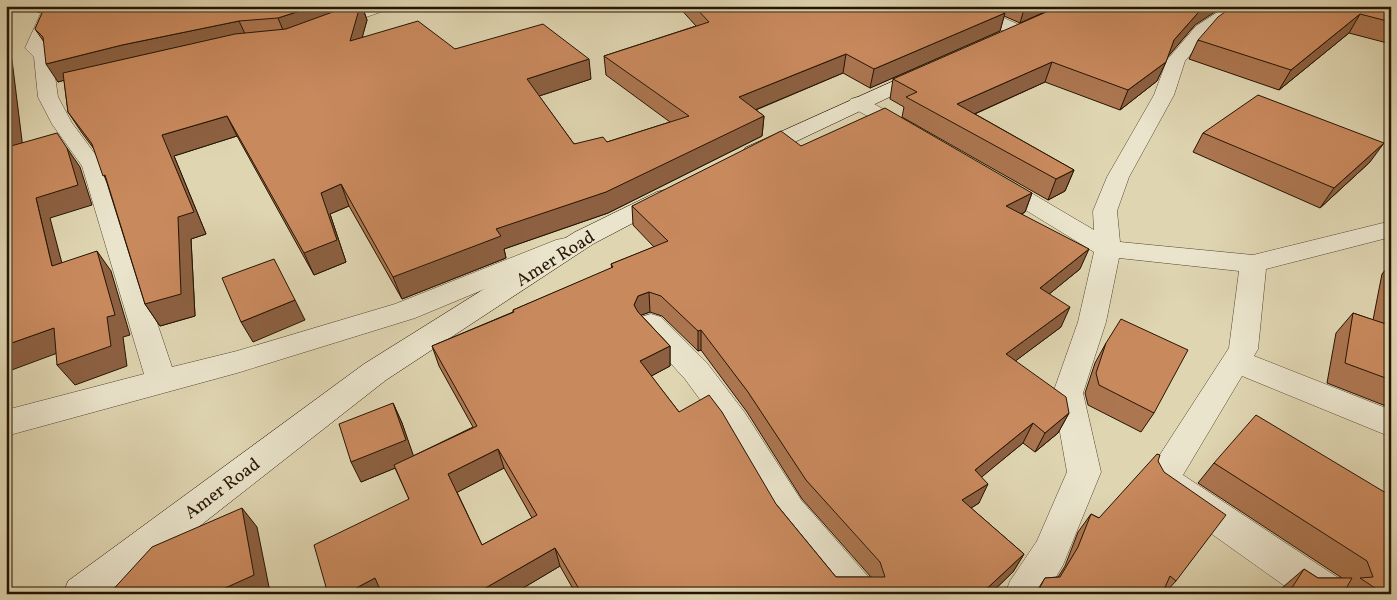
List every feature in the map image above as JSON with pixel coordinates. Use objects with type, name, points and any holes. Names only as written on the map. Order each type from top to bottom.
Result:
[{"type":"street","points":[[58,6],[50,13],[34,48],[43,55],[57,90],[62,124],[93,166],[162,382]]},
{"type":"street","points":[[317,33],[353,16],[382,6]]},
{"type":"street","points":[[963,6],[1029,26],[991,43]]},
{"type":"street","points":[[1024,594],[1050,553],[1084,472],[1068,393],[1092,322],[1108,249],[1105,211],[1118,177],[1164,95],[1176,60],[1202,30],[1239,6]]},
{"type":"street","points":[[733,163],[785,136],[947,63]]},
{"type":"street","points":[[858,103],[924,140]]},
{"type":"street","points":[[974,169],[1108,249],[1254,264],[1391,229]]},
{"type":"street","name":"Amer Road","points":[[82,594],[375,372],[584,238],[689,185]]},
{"type":"street","points":[[6,423],[237,362],[405,312],[584,238]]},
{"type":"street","points":[[1254,264],[1243,349],[1162,480],[1329,594]]},
{"type":"street","points":[[651,324],[696,372],[734,422],[788,511],[858,594]]},
{"type":"street","points":[[1236,361],[1391,424]]},
{"type":"building","points":[[45,6],[315,6],[278,18],[239,21],[122,45],[46,64],[43,37],[35,29]]},
{"type":"building","points":[[349,6],[360,6],[350,41],[418,21],[455,49],[543,24],[589,59],[527,79],[574,144],[603,137],[607,142],[689,116],[604,56],[709,22],[694,6],[990,6],[1005,13],[874,69],[846,54],[739,97],[764,116],[606,192],[496,229],[501,236],[393,277],[341,184],[321,193],[337,240],[304,253],[227,116],[162,135],[194,212],[178,217],[181,294],[145,304],[105,175],[103,176],[92,144],[68,112],[63,73],[235,34],[286,29]]},
{"type":"building","points":[[1060,6],[1204,6],[1174,40],[1166,62],[1128,90],[1052,62],[957,104],[1074,170],[1056,179],[906,97],[917,92],[893,79]]},
{"type":"building","points":[[1233,6],[1391,6],[1391,22],[1360,14],[1291,70],[1198,40],[1218,17]]},
{"type":"building","points":[[1258,95],[1384,143],[1334,188],[1203,133]]},
{"type":"building","points":[[6,100],[11,146],[57,133],[67,148],[78,185],[36,198],[52,266],[97,251],[115,315],[107,317],[111,346],[57,365],[54,328],[6,345]]},
{"type":"building","points":[[885,108],[1032,193],[1006,206],[1089,249],[1040,288],[1070,307],[1006,354],[1066,397],[1069,413],[1045,433],[1033,423],[975,470],[988,484],[962,500],[1024,554],[981,594],[582,594],[555,548],[475,594],[382,594],[375,578],[345,594],[328,594],[314,545],[409,499],[394,465],[477,426],[432,346],[514,312],[513,310],[613,267],[611,264],[668,241],[632,206],[781,131],[801,146]],"holes":[[[649,292],[661,296],[698,331],[701,330],[748,392],[806,480],[880,562],[885,577],[836,577],[776,504],[722,412],[709,395],[679,412],[640,361],[670,346],[638,312],[634,305],[638,296]],[[498,449],[537,515],[482,545],[448,474]]]},
{"type":"building","points":[[274,259],[295,300],[241,322],[222,278]]},
{"type":"building","points":[[1391,299],[1391,380],[1345,363],[1353,313],[1386,324]]},
{"type":"building","points":[[1121,319],[1188,350],[1154,413],[1099,385],[1096,373],[1106,343]]},
{"type":"building","points":[[393,403],[406,440],[351,462],[339,424]]},
{"type":"building","points":[[1256,415],[1391,496],[1391,594],[1384,594],[1360,578],[1373,577],[1367,561],[1214,463]]},
{"type":"building","points":[[1157,454],[1160,455],[1158,461],[1164,472],[1226,515],[1176,581],[1170,576],[1162,594],[1051,594],[1040,587],[1045,578],[1060,577],[1078,547],[1091,514],[1099,518]]},
{"type":"building","points":[[242,508],[254,575],[212,594],[109,594],[152,547]]},
{"type":"building","points":[[1304,569],[1318,578],[1352,578],[1343,594],[1288,594]]}]
